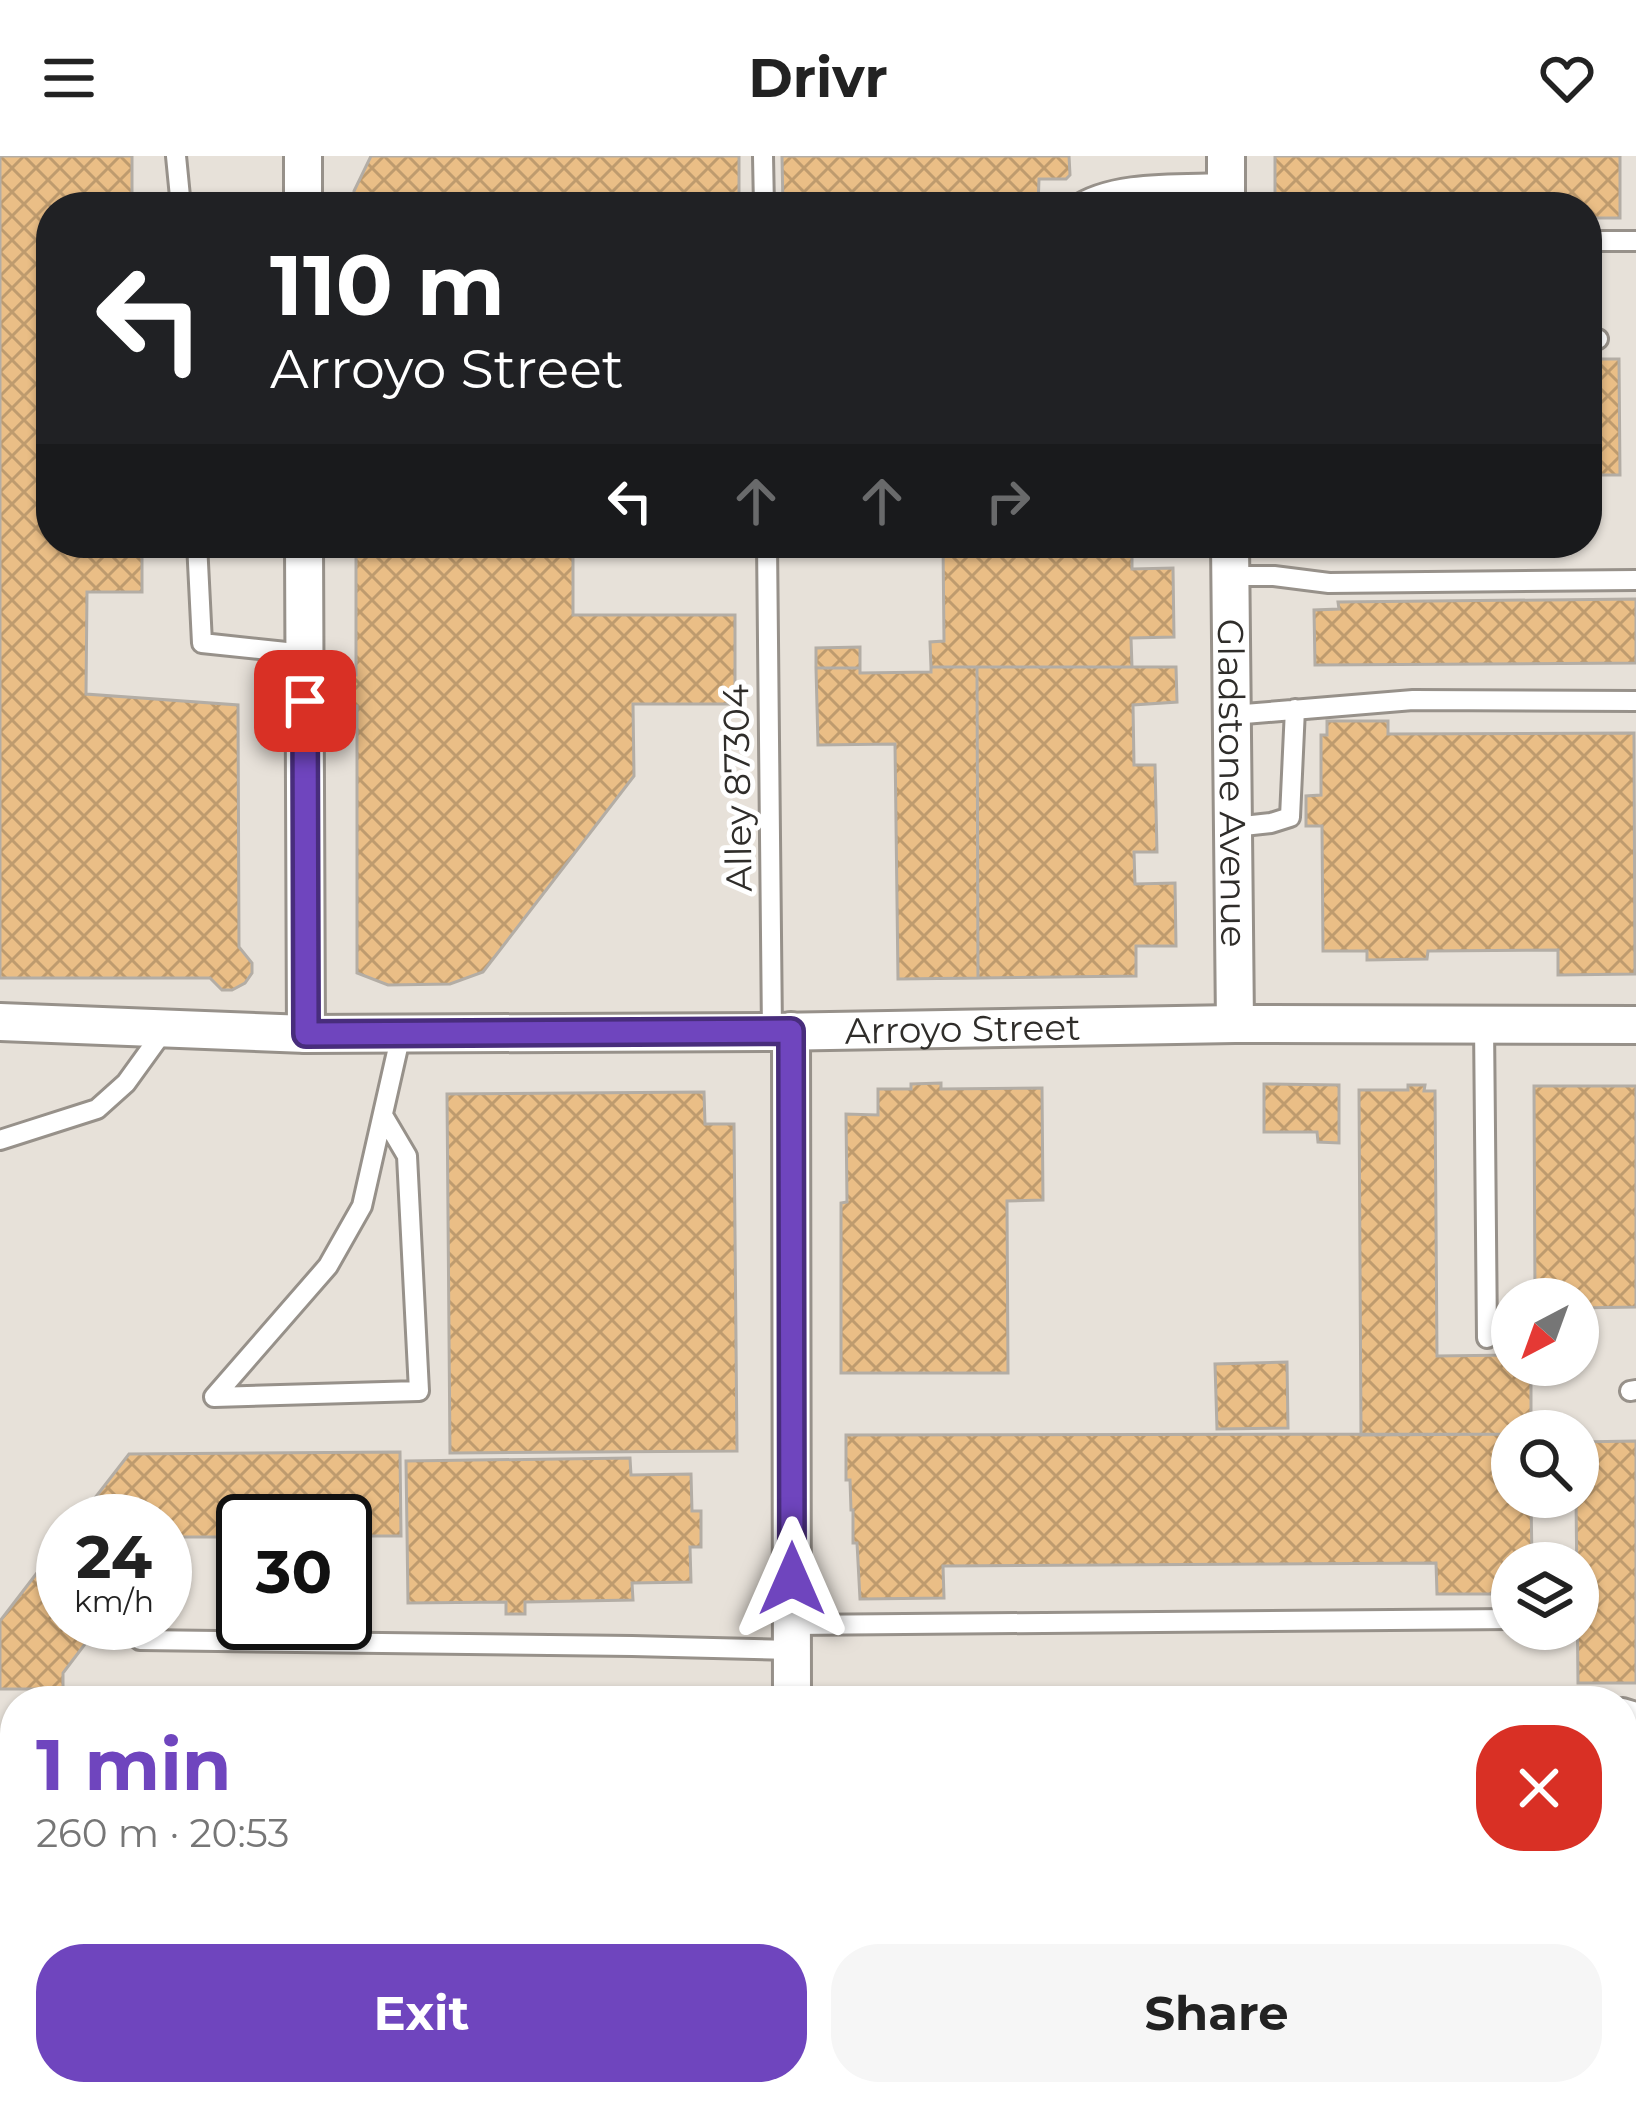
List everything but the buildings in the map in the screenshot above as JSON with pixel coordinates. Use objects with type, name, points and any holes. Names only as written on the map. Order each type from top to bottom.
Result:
[{"type":"street","points":[[303,156],[303,192]]},
{"type":"street","points":[[304,558],[306,1034]]},
{"type":"street","name":"Gladstone Avenue","points":[[1230,559],[1235,1024]]},
{"type":"street","name":"Arroyo Street","points":[[0,1022],[306,1034],[1235,1024],[1636,1025]]},
{"type":"street","points":[[781,1031],[792,1686]]},
{"type":"lane","points":[[176,156],[180,192]]},
{"type":"lane","points":[[764,156],[764,192]]},
{"type":"lane","points":[[1115,192],[1226,182]]},
{"type":"lane","points":[[1602,241],[1636,241]]},
{"type":"lane","points":[[198,558],[202,643],[305,654]]},
{"type":"lane","name":"Alley 87304","points":[[767,558],[781,1031]]},
{"type":"lane","points":[[1230,559],[1274,576],[1329,584],[1636,580]]},
{"type":"lane","points":[[1232,715],[1413,700],[1636,701]]},
{"type":"lane","points":[[1234,827],[1290,817],[1295,709]]},
{"type":"lane","points":[[1484,1024],[1487,1338]]},
{"type":"lane","points":[[0,1140],[98,1109],[126,1083],[166,1029]]},
{"type":"lane","points":[[384,1117],[407,1156],[419,1391],[214,1397],[328,1266],[362,1206],[401,1034]]},
{"type":"lane","points":[[192,1641],[632,1646],[792,1637],[1491,1620]]},
{"type":"route","points":[[305,701],[306,1034],[791,1031],[792,1579]]}]
